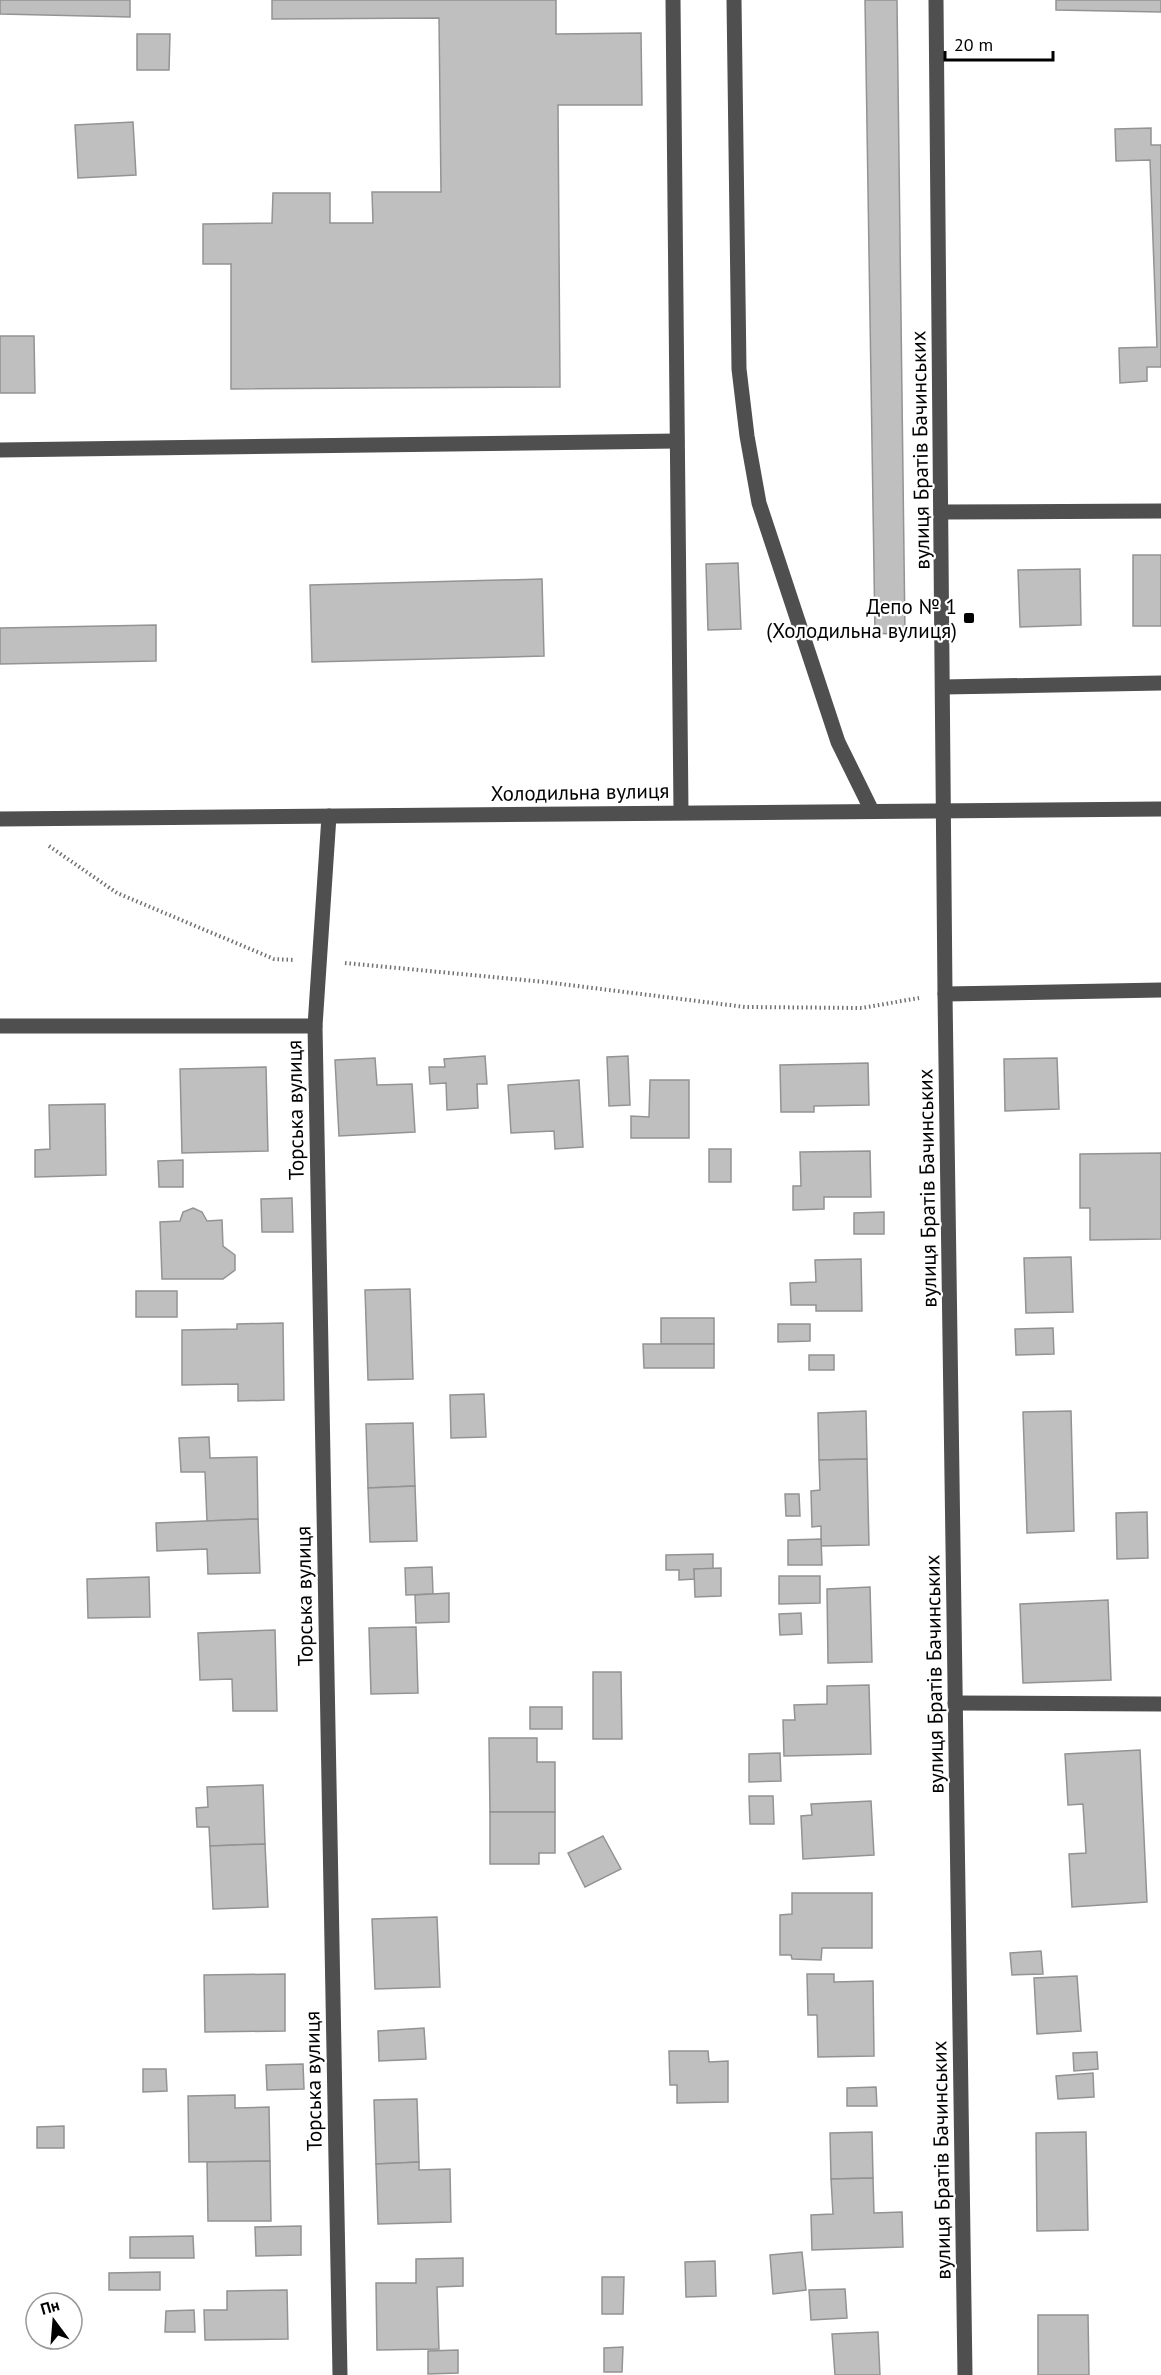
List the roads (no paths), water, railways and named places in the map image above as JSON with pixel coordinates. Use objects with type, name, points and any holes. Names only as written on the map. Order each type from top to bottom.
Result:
[{"type":"street","points":[[673,0],[681,812]]},
{"type":"street","points":[[734,0],[739,369],[747,436],[759,503],[838,742],[872,811]]},
{"type":"street","name":"вулиця Братів Бачинських","points":[[936,0],[945,994],[965,2375]]},
{"type":"street","points":[[0,450],[677,441]]},
{"type":"street","points":[[942,512],[1161,511]]},
{"type":"street","points":[[943,687],[1161,683]]},
{"type":"street","name":"Холодильна вулиця","points":[[0,819],[1161,809]]},
{"type":"street","name":"Торська вулиця","points":[[329,816],[315,1026],[340,2375]]},
{"type":"street","points":[[945,994],[1161,990]]},
{"type":"street","points":[[0,1026],[315,1026]]},
{"type":"street","points":[[955,1703],[1161,1704]]},
{"type":"place","name":"Депо № 1 (Холодильна вулиця)","points":[[969,618]]}]
